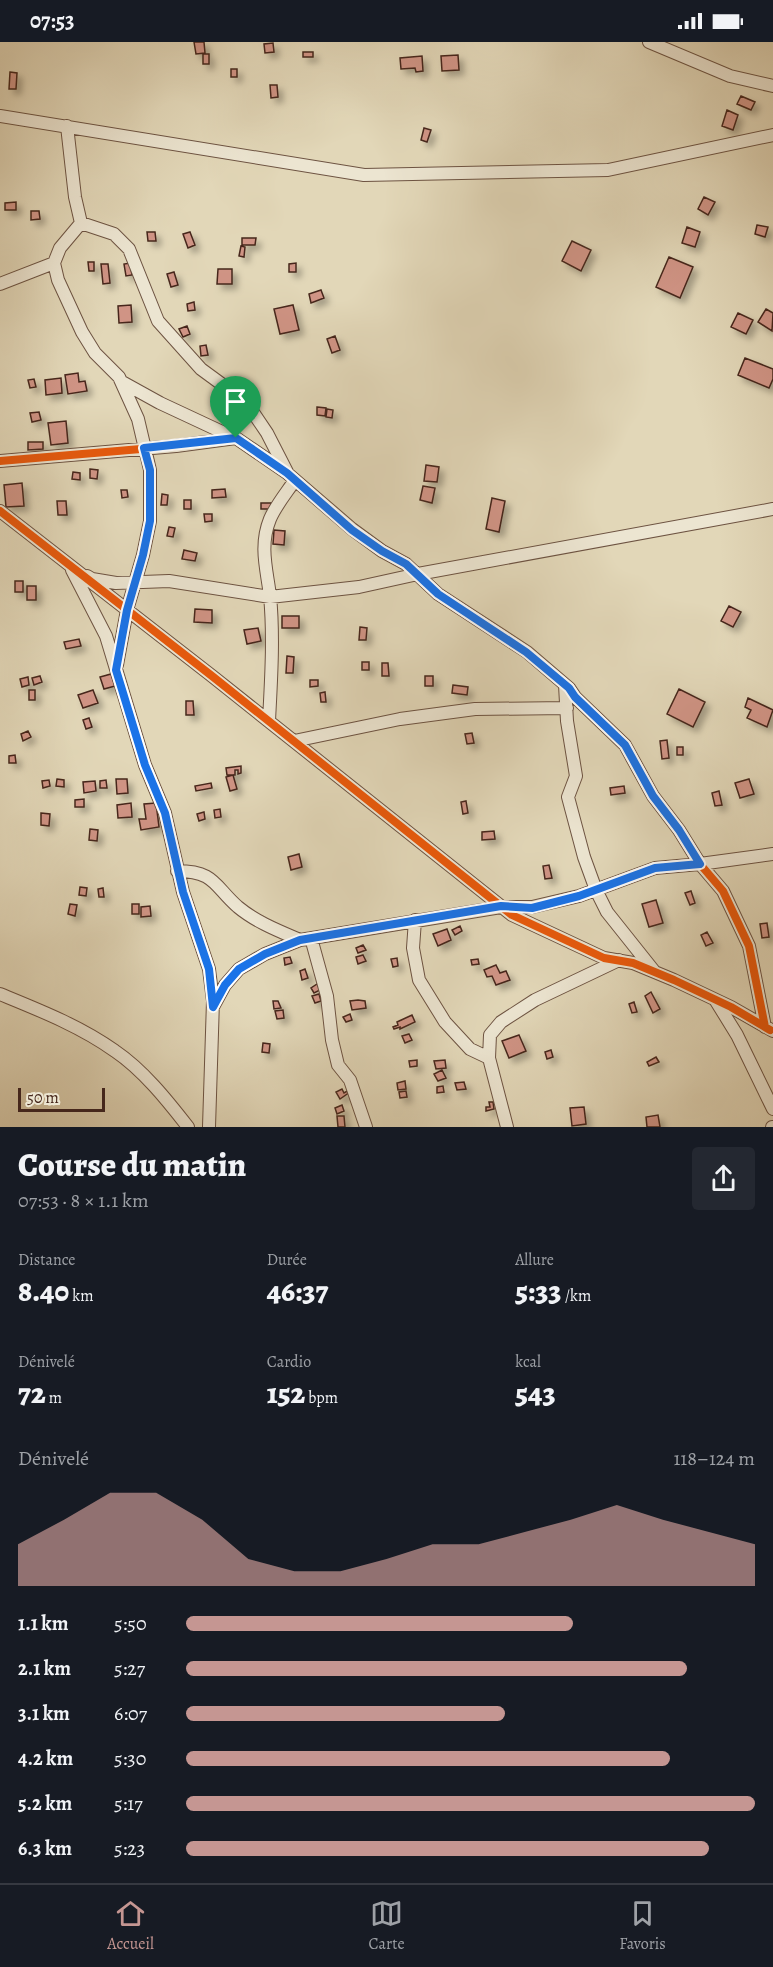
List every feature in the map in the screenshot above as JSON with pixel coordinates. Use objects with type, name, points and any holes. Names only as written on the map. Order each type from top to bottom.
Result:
[{"type":"street","points":[[649,42],[730,75],[773,87]]},
{"type":"street","points":[[0,116],[364,176],[608,170],[773,135]]},
{"type":"street","points":[[67,126],[75,196],[81,223]]},
{"type":"street","points":[[81,223],[60,248],[54,263],[57,280],[82,332],[95,353],[119,376],[122,382],[138,419],[150,470],[150,521],[127,610],[116,670]]},
{"type":"street","points":[[81,223],[114,234],[129,249],[158,321],[201,369],[246,402],[267,433],[291,476]]},
{"type":"street","points":[[0,284],[54,263]]},
{"type":"street","points":[[122,382],[160,403],[236,438],[291,476],[352,530],[406,564],[438,594],[526,652],[566,685],[575,697],[625,745],[653,796],[679,830],[700,864],[723,891],[749,946],[769,1029]]},
{"type":"street","points":[[0,461],[236,438]]},
{"type":"street","points":[[269,721],[270,597],[264,562],[270,520],[291,476]]},
{"type":"street","points":[[70,567],[92,579],[116,583],[170,581],[270,597],[358,587],[773,509]]},
{"type":"street","points":[[0,511],[512,915],[593,953],[633,963],[655,972],[716,1000],[769,1029]]},
{"type":"street","points":[[70,567],[106,636],[145,765],[165,813],[177,871],[209,969],[213,1007],[209,1127]]},
{"type":"street","points":[[566,685],[570,750],[576,776],[568,797],[584,857],[607,912],[655,972]]},
{"type":"street","points":[[294,741],[400,719],[475,709],[567,708]]},
{"type":"street","points":[[213,1007],[225,985],[239,969],[265,954],[305,939],[501,906],[532,908],[596,890],[655,868],[773,854]]},
{"type":"street","points":[[177,871],[193,871],[213,879],[238,907],[267,924],[305,939],[327,996],[332,1040],[338,1065],[350,1080],[366,1127]]},
{"type":"street","points":[[415,921],[413,948],[419,980],[445,1022],[470,1049],[489,1058]]},
{"type":"street","points":[[507,1127],[489,1058],[490,1035],[501,1022],[535,1000],[619,960]]},
{"type":"street","points":[[0,994],[85,1032],[117,1052],[146,1078],[188,1127]]},
{"type":"street","points":[[716,1000],[737,1035],[773,1110]]},
{"type":"building","points":[[194,42],[204,42],[205,53],[196,54]]},
{"type":"building","points":[[273,43],[274,52],[265,53],[264,44]]},
{"type":"building","points":[[303,52],[313,52],[313,57],[303,57]]},
{"type":"building","points":[[203,54],[209,54],[209,64],[203,64]]},
{"type":"building","points":[[458,55],[459,70],[442,71],[441,56]]},
{"type":"building","points":[[422,56],[423,71],[416,72],[415,68],[401,69],[400,58]]},
{"type":"building","points":[[231,69],[237,69],[237,77],[231,77]]},
{"type":"building","points":[[10,72],[17,73],[16,89],[9,89]]},
{"type":"building","points":[[270,85],[277,85],[278,97],[271,98]]},
{"type":"building","points":[[741,96],[755,102],[751,110],[737,104]]},
{"type":"building","points":[[727,110],[738,115],[733,130],[722,126]]},
{"type":"building","points":[[424,128],[431,130],[427,142],[421,140]]},
{"type":"building","points":[[704,197],[715,202],[708,215],[698,209]]},
{"type":"building","points":[[16,202],[16,210],[5,210],[5,203]]},
{"type":"building","points":[[31,211],[39,211],[40,219],[31,220]]},
{"type":"building","points":[[757,225],[768,227],[765,237],[755,234]]},
{"type":"building","points":[[687,227],[700,232],[695,247],[682,243]]},
{"type":"building","points":[[147,232],[155,232],[156,241],[148,241]]},
{"type":"building","points":[[190,232],[195,245],[188,248],[183,234]]},
{"type":"building","points":[[242,238],[256,238],[255,245],[242,245]]},
{"type":"building","points":[[572,241],[591,250],[581,271],[562,261]]},
{"type":"building","points":[[241,246],[245,247],[244,257],[239,256]]},
{"type":"building","points":[[669,257],[693,267],[680,298],[656,287]]},
{"type":"building","points":[[88,262],[94,262],[94,271],[89,271]]},
{"type":"building","points":[[130,263],[132,275],[126,276],[124,264]]},
{"type":"building","points":[[296,263],[296,272],[289,272],[289,264]]},
{"type":"building","points":[[101,264],[108,264],[110,283],[103,284]]},
{"type":"building","points":[[218,269],[232,269],[232,284],[217,284]]},
{"type":"building","points":[[174,272],[178,285],[171,287],[167,274]]},
{"type":"building","points":[[321,290],[324,298],[311,303],[309,294]]},
{"type":"building","points":[[194,302],[195,310],[188,311],[187,304]]},
{"type":"building","points":[[131,305],[132,322],[119,323],[118,306]]},
{"type":"building","points":[[293,305],[299,330],[280,334],[274,309]]},
{"type":"building","points":[[766,309],[773,313],[772,331],[758,322]]},
{"type":"building","points":[[738,313],[753,320],[746,334],[731,327]]},
{"type":"building","points":[[187,326],[190,334],[183,337],[179,329]]},
{"type":"building","points":[[335,336],[340,350],[332,353],[327,339]]},
{"type":"building","points":[[206,345],[208,355],[201,356],[200,346]]},
{"type":"building","points":[[745,358],[773,369],[773,379],[769,388],[738,375]]},
{"type":"building","points":[[78,373],[79,382],[85,381],[87,391],[68,394],[65,375]]},
{"type":"building","points":[[61,378],[62,393],[46,395],[45,380]]},
{"type":"building","points":[[34,379],[36,387],[30,388],[28,380]]},
{"type":"building","points":[[317,407],[326,408],[325,416],[317,415]]},
{"type":"building","points":[[327,409],[333,410],[332,418],[326,417]]},
{"type":"building","points":[[39,412],[41,420],[32,422],[30,413]]},
{"type":"building","points":[[66,421],[68,443],[51,445],[48,423]]},
{"type":"building","points":[[28,442],[43,442],[43,449],[28,450]]},
{"type":"building","points":[[426,465],[439,467],[437,482],[424,481]]},
{"type":"building","points":[[90,469],[98,470],[97,479],[90,478]]},
{"type":"building","points":[[73,472],[80,473],[80,480],[72,479]]},
{"type":"building","points":[[22,483],[24,506],[6,507],[4,485]]},
{"type":"building","points":[[423,486],[435,488],[432,503],[420,500]]},
{"type":"building","points":[[225,489],[226,497],[212,498],[212,490]]},
{"type":"building","points":[[121,490],[127,490],[128,497],[122,498]]},
{"type":"building","points":[[162,494],[168,495],[167,505],[161,505]]},
{"type":"building","points":[[492,498],[505,501],[499,532],[486,529]]},
{"type":"building","points":[[184,500],[191,500],[191,509],[184,509]]},
{"type":"building","points":[[57,501],[66,501],[67,515],[58,515]]},
{"type":"building","points":[[261,503],[271,503],[271,509],[261,509]]},
{"type":"building","points":[[204,514],[212,514],[212,521],[205,522]]},
{"type":"building","points":[[169,527],[175,528],[173,537],[167,536]]},
{"type":"building","points":[[274,530],[285,531],[284,545],[273,544]]},
{"type":"building","points":[[184,550],[197,553],[195,561],[182,559]]},
{"type":"building","points":[[15,581],[23,581],[23,592],[15,592]]},
{"type":"building","points":[[27,586],[36,586],[36,600],[27,600]]},
{"type":"building","points":[[729,606],[741,612],[733,627],[721,621]]},
{"type":"building","points":[[195,609],[212,610],[212,623],[194,622]]},
{"type":"building","points":[[282,616],[299,616],[299,628],[282,628]]},
{"type":"building","points":[[360,627],[367,628],[366,640],[359,640]]},
{"type":"building","points":[[258,628],[261,641],[247,644],[244,630]]},
{"type":"building","points":[[79,639],[81,646],[66,649],[64,642]]},
{"type":"building","points":[[287,656],[294,657],[293,673],[286,673]]},
{"type":"building","points":[[362,662],[369,662],[369,670],[362,670]]},
{"type":"building","points":[[382,663],[388,663],[389,676],[382,676]]},
{"type":"building","points":[[111,674],[115,686],[104,689],[100,677]]},
{"type":"building","points":[[40,676],[42,682],[34,685],[32,678]]},
{"type":"building","points":[[425,676],[433,676],[433,686],[425,686]]},
{"type":"building","points":[[28,677],[29,685],[22,687],[20,679]]},
{"type":"building","points":[[310,680],[318,680],[318,686],[310,687]]},
{"type":"building","points":[[453,685],[468,687],[467,695],[452,693]]},
{"type":"building","points":[[679,689],[705,702],[693,727],[667,714]]},
{"type":"building","points":[[29,690],[35,690],[35,700],[29,700]]},
{"type":"building","points":[[93,690],[98,703],[83,708],[78,695]]},
{"type":"building","points":[[325,692],[326,702],[321,702],[320,693]]},
{"type":"building","points":[[748,698],[773,710],[767,727],[747,718],[751,710],[745,707]]},
{"type":"building","points":[[186,701],[193,701],[194,715],[186,715]]},
{"type":"building","points":[[89,718],[92,727],[86,729],[83,720]]},
{"type":"building","points":[[28,731],[31,737],[23,741],[21,734]]},
{"type":"building","points":[[472,733],[474,743],[467,744],[465,734]]},
{"type":"building","points":[[667,740],[669,758],[662,759],[660,741]]},
{"type":"building","points":[[677,747],[683,747],[683,755],[677,755]]},
{"type":"building","points":[[15,755],[16,763],[9,763],[9,756]]},
{"type":"building","points":[[241,766],[241,773],[238,774],[238,770],[235,770],[235,775],[227,775],[226,768]]},
{"type":"building","points":[[233,775],[237,789],[230,791],[226,777]]},
{"type":"building","points":[[57,779],[64,780],[64,787],[56,786]]},
{"type":"building","points":[[116,779],[127,779],[128,793],[117,794]]},
{"type":"building","points":[[749,779],[754,794],[740,798],[735,783]]},
{"type":"building","points":[[49,780],[50,786],[43,788],[42,781]]},
{"type":"building","points":[[106,780],[107,788],[100,788],[100,781]]},
{"type":"building","points":[[95,781],[96,791],[84,793],[83,782]]},
{"type":"building","points":[[211,783],[212,788],[196,791],[195,786]]},
{"type":"building","points":[[624,786],[625,793],[611,795],[610,788]]},
{"type":"building","points":[[719,791],[722,805],[715,806],[712,793]]},
{"type":"building","points":[[84,799],[84,807],[75,807],[75,800]]},
{"type":"building","points":[[466,801],[468,813],[463,814],[461,802]]},
{"type":"building","points":[[131,803],[132,817],[118,818],[117,805]]},
{"type":"building","points":[[156,803],[159,827],[141,830],[139,819],[146,819],[144,804]]},
{"type":"building","points":[[220,809],[221,817],[215,818],[214,810]]},
{"type":"building","points":[[204,812],[205,819],[199,821],[197,814]]},
{"type":"building","points":[[41,813],[50,814],[49,826],[41,825]]},
{"type":"building","points":[[90,829],[98,830],[97,841],[89,840]]},
{"type":"building","points":[[494,831],[495,839],[482,840],[482,832]]},
{"type":"building","points":[[299,854],[302,867],[291,870],[288,857]]},
{"type":"building","points":[[549,865],[552,878],[545,879],[543,866]]},
{"type":"building","points":[[80,887],[87,888],[86,896],[79,895]]},
{"type":"building","points":[[103,888],[104,897],[99,897],[98,889]]},
{"type":"building","points":[[691,891],[695,903],[690,905],[685,893]]},
{"type":"building","points":[[656,900],[663,923],[649,927],[642,904]]},
{"type":"building","points":[[70,904],[77,905],[75,916],[68,914]]},
{"type":"building","points":[[132,904],[139,904],[139,914],[132,914]]},
{"type":"building","points":[[150,906],[151,916],[141,917],[141,907]]},
{"type":"building","points":[[767,923],[769,937],[762,938],[760,924]]},
{"type":"building","points":[[460,926],[462,931],[455,935],[452,930]]},
{"type":"building","points":[[447,929],[451,940],[438,946],[433,934]]},
{"type":"building","points":[[707,932],[713,943],[706,946],[701,935]]},
{"type":"building","points":[[363,945],[366,950],[358,953],[356,948]]},
{"type":"building","points":[[363,955],[366,961],[358,964],[356,957]]},
{"type":"building","points":[[290,957],[292,963],[285,965],[284,958]]},
{"type":"building","points":[[397,958],[398,966],[393,967],[391,959]]},
{"type":"building","points":[[478,959],[479,964],[472,965],[471,960]]},
{"type":"building","points":[[496,965],[500,973],[506,971],[510,980],[496,985],[492,976],[487,977],[484,970]]},
{"type":"building","points":[[305,969],[308,978],[302,980],[300,971]]},
{"type":"building","points":[[317,984],[320,990],[314,993],[311,988]]},
{"type":"building","points":[[651,992],[660,1009],[653,1013],[645,996]]},
{"type":"building","points":[[319,994],[321,1001],[315,1003],[312,996]]},
{"type":"building","points":[[273,1001],[278,1001],[281,1008],[274,1009]]},
{"type":"building","points":[[350,1001],[365,1001],[366,1008],[352,1010]]},
{"type":"building","points":[[634,1002],[637,1012],[632,1013],[629,1004]]},
{"type":"building","points":[[283,1010],[284,1018],[277,1019],[275,1011]]},
{"type":"building","points":[[350,1014],[352,1020],[346,1022],[343,1017]]},
{"type":"building","points":[[412,1015],[415,1022],[400,1029],[400,1027],[394,1029],[393,1027],[398,1025],[397,1022]]},
{"type":"building","points":[[409,1034],[412,1040],[405,1043],[402,1036]]},
{"type":"building","points":[[519,1035],[526,1051],[509,1058],[502,1041]]},
{"type":"building","points":[[263,1043],[270,1044],[269,1053],[262,1052]]},
{"type":"building","points":[[551,1050],[553,1057],[547,1059],[545,1052]]},
{"type":"building","points":[[656,1057],[659,1062],[649,1066],[647,1062]]},
{"type":"building","points":[[417,1060],[417,1066],[410,1067],[409,1061]]},
{"type":"building","points":[[445,1060],[446,1068],[436,1069],[434,1061]]},
{"type":"building","points":[[442,1070],[446,1078],[438,1081],[434,1074]]},
{"type":"building","points":[[405,1081],[406,1089],[398,1090],[397,1083]]},
{"type":"building","points":[[464,1082],[466,1089],[457,1090],[455,1083]]},
{"type":"building","points":[[443,1086],[444,1092],[437,1093],[437,1087]]},
{"type":"building","points":[[342,1089],[344,1093],[349,1090],[350,1092],[340,1099],[336,1092]]},
{"type":"building","points":[[406,1091],[407,1097],[400,1098],[399,1092]]},
{"type":"building","points":[[489,1102],[493,1102],[494,1109],[486,1111],[486,1107],[490,1107]]},
{"type":"building","points":[[342,1105],[344,1111],[337,1114],[335,1108]]},
{"type":"building","points":[[584,1107],[586,1124],[572,1126],[570,1108]]},
{"type":"building","points":[[658,1115],[660,1127],[647,1127],[646,1117]]},
{"type":"building","points":[[337,1116],[344,1116],[345,1127],[338,1127]]},
{"type":"cycle path","points":[[0,461],[176,446],[236,438],[287,473],[352,529],[382,551],[406,564],[438,594],[527,652],[569,688],[575,697],[625,745],[653,796],[679,830],[700,864],[723,891],[749,946],[765,1027]]},
{"type":"cycle path","points":[[0,511],[512,915],[604,958],[633,963],[674,980],[731,1007],[770,1030]]},
{"type":"route","points":[[236,438],[287,473],[352,530],[406,564],[438,594],[526,652],[569,688],[575,697],[625,745],[653,796],[679,830],[700,864],[655,868],[579,896],[532,908],[501,906],[300,940],[265,954],[239,969],[225,985],[213,1007],[209,969],[183,892],[165,813],[145,765],[116,670],[127,610],[150,521],[150,470],[144,448],[236,438]]}]
